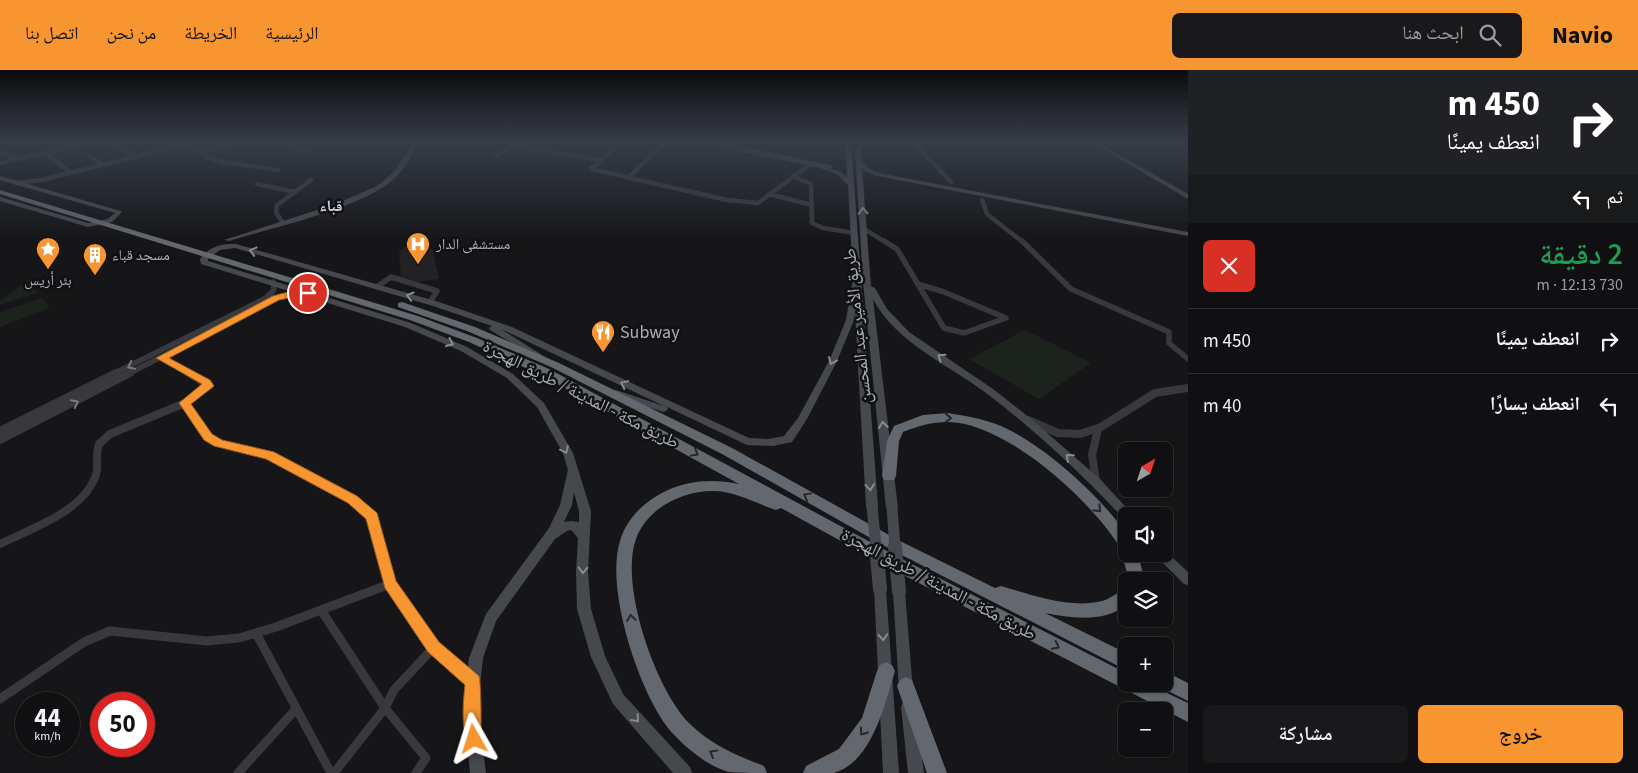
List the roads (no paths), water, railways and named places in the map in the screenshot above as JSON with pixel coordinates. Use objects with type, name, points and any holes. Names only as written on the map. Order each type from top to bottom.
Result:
[{"type":"highway","name":"طريق مكة - المدينة / طريق الهجرة","points":[[0,185],[418,310],[471,329],[555,365],[727,451],[895,545],[1118,658]]},
{"type":"highway","name":"طريق مكة - المدينة / طريق الهجرة","points":[[0,192],[414,318],[473,340],[546,372],[827,524],[893,562],[1118,678]]},
{"type":"highway","points":[[889,476],[893,441],[898,429],[928,417],[953,418],[980,423],[1003,431],[1057,469],[1118,531]]},
{"type":"highway","points":[[757,773],[743,769],[709,752],[681,728],[652,684],[631,625],[624,559],[630,533],[652,506],[665,496],[677,490],[705,486],[734,488],[827,524]]},
{"type":"highway","points":[[966,582],[1020,599],[1075,612],[1118,605]]},
{"type":"highway","points":[[813,773],[846,756],[870,723],[886,671]]},
{"type":"highway","points":[[1173,684],[1188,692]]},
{"type":"highway","points":[[906,686],[937,773]]},
{"type":"highway","points":[[1146,692],[1188,713]]},
{"type":"main road","points":[[227,240],[336,204],[380,186],[393,175]]},
{"type":"main road","points":[[840,175],[850,183]]},
{"type":"main road","name":"طريق الأمير عبد المحسن","points":[[847,175],[850,183],[854,233],[872,506],[886,671],[891,773]]},
{"type":"main road","name":"طريق الأمير عبد المحسن","points":[[867,175],[870,179],[864,229],[867,282],[889,476],[906,686],[916,773]]},
{"type":"main road","points":[[869,175],[870,179]]},
{"type":"main road","points":[[1150,175],[1188,197]]},
{"type":"main road","points":[[0,178],[120,212],[119,215],[110,221],[88,225],[0,199]]},
{"type":"main road","points":[[870,179],[1188,240]]},
{"type":"main road","points":[[870,179],[1188,234]]},
{"type":"main road","points":[[684,773],[618,699],[598,657],[584,609],[585,511],[568,453],[541,405],[510,376],[464,349],[408,325],[204,262],[204,259],[213,250],[231,245],[378,286],[474,316],[508,329],[747,441],[767,444],[779,443],[788,439],[802,419],[833,361],[850,320],[856,282]]},
{"type":"main road","points":[[867,282],[883,310],[896,325],[989,390],[1096,481],[1120,507]]},
{"type":"main road","points":[[474,316],[555,365]]},
{"type":"main road","points":[[599,387],[719,428]]},
{"type":"main road","points":[[478,773],[471,705],[476,658],[491,618],[551,535],[566,505],[572,471]]},
{"type":"main road","points":[[551,535],[561,528],[570,525],[575,526],[584,537]]},
{"type":"main road","points":[[1170,562],[1188,580]]},
{"type":"street","points":[[16,183],[41,180],[60,175]]},
{"type":"street","points":[[616,175],[742,202],[758,203],[793,176],[811,184],[814,225],[854,233]]},
{"type":"street","points":[[629,178],[632,175]]},
{"type":"street","points":[[945,175],[952,182]]},
{"type":"street","points":[[32,187],[41,180]]},
{"type":"street","points":[[282,222],[276,212],[277,205],[311,180]]},
{"type":"street","points":[[257,184],[295,192]]},
{"type":"street","points":[[769,194],[812,205]]},
{"type":"street","points":[[982,200],[987,214],[1033,250],[1071,289],[1169,332],[1170,343],[1188,359]]},
{"type":"street","points":[[864,229],[897,249],[944,328],[964,333],[1006,318],[944,292],[918,284]]},
{"type":"street","points":[[378,286],[391,277],[438,291],[430,302]]},
{"type":"street","points":[[0,440],[161,358],[266,298],[274,290],[273,282]]},
{"type":"street","points":[[0,431],[276,298],[292,293],[308,293]]},
{"type":"street","points":[[0,544],[77,502],[96,475],[96,451],[100,441],[110,434],[185,403],[209,386],[206,382],[161,358]]},
{"type":"street","points":[[1023,418],[1068,435],[1098,429],[1150,395],[1170,389],[1188,388]]},
{"type":"street","points":[[185,403],[208,437],[218,443],[270,455],[353,500],[365,509],[372,517],[390,584],[434,647],[473,682]]},
{"type":"street","points":[[46,408],[52,414]]},
{"type":"street","points":[[1096,481],[1092,455],[1098,429]]},
{"type":"street","points":[[0,699],[84,642],[110,631],[207,641],[240,638],[390,584]]},
{"type":"street","points":[[321,610],[385,708],[426,758],[416,773]]},
{"type":"street","points":[[256,633],[332,773],[385,708],[394,690],[434,647]]},
{"type":"street","points":[[238,773],[296,709]]},
{"type":"place","name":"مستشفى الدار","points":[[418,265]]},
{"type":"place","name":"بئر أريس","points":[[48,270]]},
{"type":"place","name":"مسجد قباء","points":[[95,276]]},
{"type":"place","name":"Subway","points":[[603,353]]},
{"type":"district","name":"قباء","points":[[331,205]]}]
